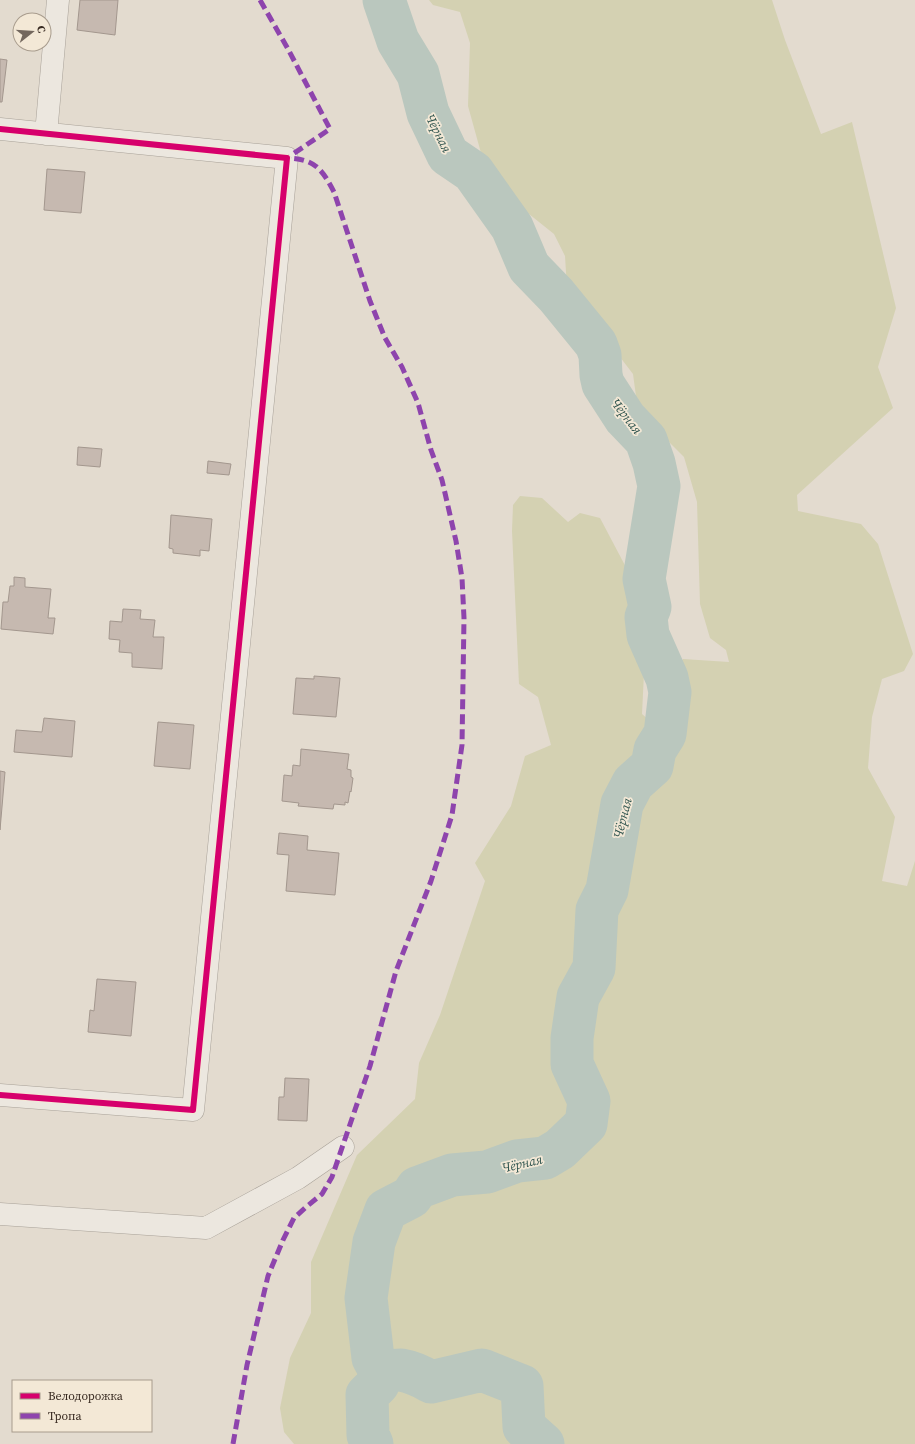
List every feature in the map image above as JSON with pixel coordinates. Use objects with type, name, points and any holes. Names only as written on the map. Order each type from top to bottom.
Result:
[{"type":"street","points":[[46,134],[58,0]]},
{"type":"street","points":[[0,133],[46,134],[287,158],[193,1110],[0,1095]]},
{"type":"street","points":[[0,1214],[206,1228],[298,1178],[343,1147]]},
{"type":"shaded area","points":[[429,0],[772,0],[785,40],[821,134],[852,122],[896,308],[878,367],[893,408],[797,495],[798,511],[861,524],[878,544],[913,654],[904,671],[882,679],[872,717],[868,768],[895,817],[882,881],[907,886],[915,861],[915,1444],[294,1444],[284,1432],[280,1408],[290,1358],[311,1313],[311,1262],[357,1155],[415,1099],[419,1063],[440,1015],[485,881],[475,863],[511,806],[525,756],[551,745],[538,697],[519,684],[512,531],[513,505],[520,496],[542,498],[568,522],[580,513],[600,518],[629,573],[638,607],[636,638],[644,673],[642,714],[665,734],[681,733],[684,700],[677,668],[683,659],[729,662],[726,650],[710,638],[700,604],[697,502],[684,457],[638,411],[633,374],[567,288],[565,256],[554,234],[504,194],[481,153],[468,106],[470,43],[460,12],[433,5]]},
{"type":"building","points":[[80,0],[118,0],[115,35],[77,30]]},
{"type":"building","points":[[0,59],[7,60],[2,102],[0,102]]},
{"type":"building","points":[[47,169],[85,172],[81,213],[44,210]]},
{"type":"building","points":[[78,447],[102,449],[100,467],[77,465]]},
{"type":"building","points":[[208,461],[231,464],[229,475],[207,473]]},
{"type":"building","points":[[171,515],[212,519],[209,551],[200,550],[200,556],[173,553],[173,549],[169,548]]},
{"type":"building","points":[[14,577],[25,578],[25,587],[51,589],[48,618],[55,618],[53,634],[1,629],[3,602],[8,602],[10,586],[14,586]]},
{"type":"building","points":[[123,609],[141,610],[140,619],[155,620],[153,637],[164,637],[162,669],[132,667],[132,653],[119,652],[120,640],[109,639],[110,621],[122,622]]},
{"type":"building","points":[[314,676],[340,678],[336,717],[293,714],[296,678],[314,679]]},
{"type":"building","points":[[44,718],[75,721],[72,757],[14,752],[16,730],[42,732]]},
{"type":"building","points":[[158,722],[194,725],[190,769],[154,766]]},
{"type":"building","points":[[301,749],[349,754],[347,769],[351,770],[351,777],[353,778],[348,803],[345,802],[345,805],[334,804],[333,809],[298,806],[299,803],[282,801],[284,775],[292,776],[293,765],[300,766]]},
{"type":"building","points":[[0,771],[5,772],[0,830]]},
{"type":"building","points":[[279,833],[308,836],[307,850],[339,853],[335,895],[286,891],[289,855],[277,854]]},
{"type":"building","points":[[97,979],[136,982],[131,1036],[88,1032],[90,1010],[94,1011]]},
{"type":"building","points":[[285,1078],[309,1079],[307,1121],[278,1120],[279,1097],[284,1097]]},
{"type":"waterway","name":"Чёрная","points":[[384,0],[398,41],[418,74],[428,113],[448,155],[473,172],[512,227],[529,267],[556,295],[596,344],[600,355],[603,384],[625,418],[646,440],[654,463],[659,486],[644,579],[650,607],[646,617],[648,635],[667,678],[670,692],[665,734],[655,750],[652,766],[633,783],[622,804],[607,890],[597,910],[594,968],[578,997],[572,1038],[572,1064],[589,1101],[586,1124],[560,1149],[545,1158],[517,1161],[487,1172],[452,1175],[417,1188],[411,1197],[386,1210],[374,1242],[366,1298],[373,1358],[379,1369],[387,1371],[401,1370],[417,1374],[431,1382],[482,1370],[522,1386],[524,1427],[543,1444]]},
{"type":"waterway","points":[[372,1444],[368,1435],[367,1395],[378,1384],[379,1369]]},
{"type":"marked path","points":[[260,0],[288,49],[330,129],[287,158]]},
{"type":"marked path","points":[[233,1444],[247,1365],[268,1276],[294,1218],[322,1194],[332,1177],[370,1066],[396,971],[431,881],[452,815],[462,745],[464,618],[462,578],[456,541],[442,480],[431,450],[418,403],[402,367],[385,338],[370,301],[334,192],[326,177],[311,163],[304,160],[287,158]]},
{"type":"cycle path","points":[[0,129],[287,158],[193,1110],[0,1095]]}]
